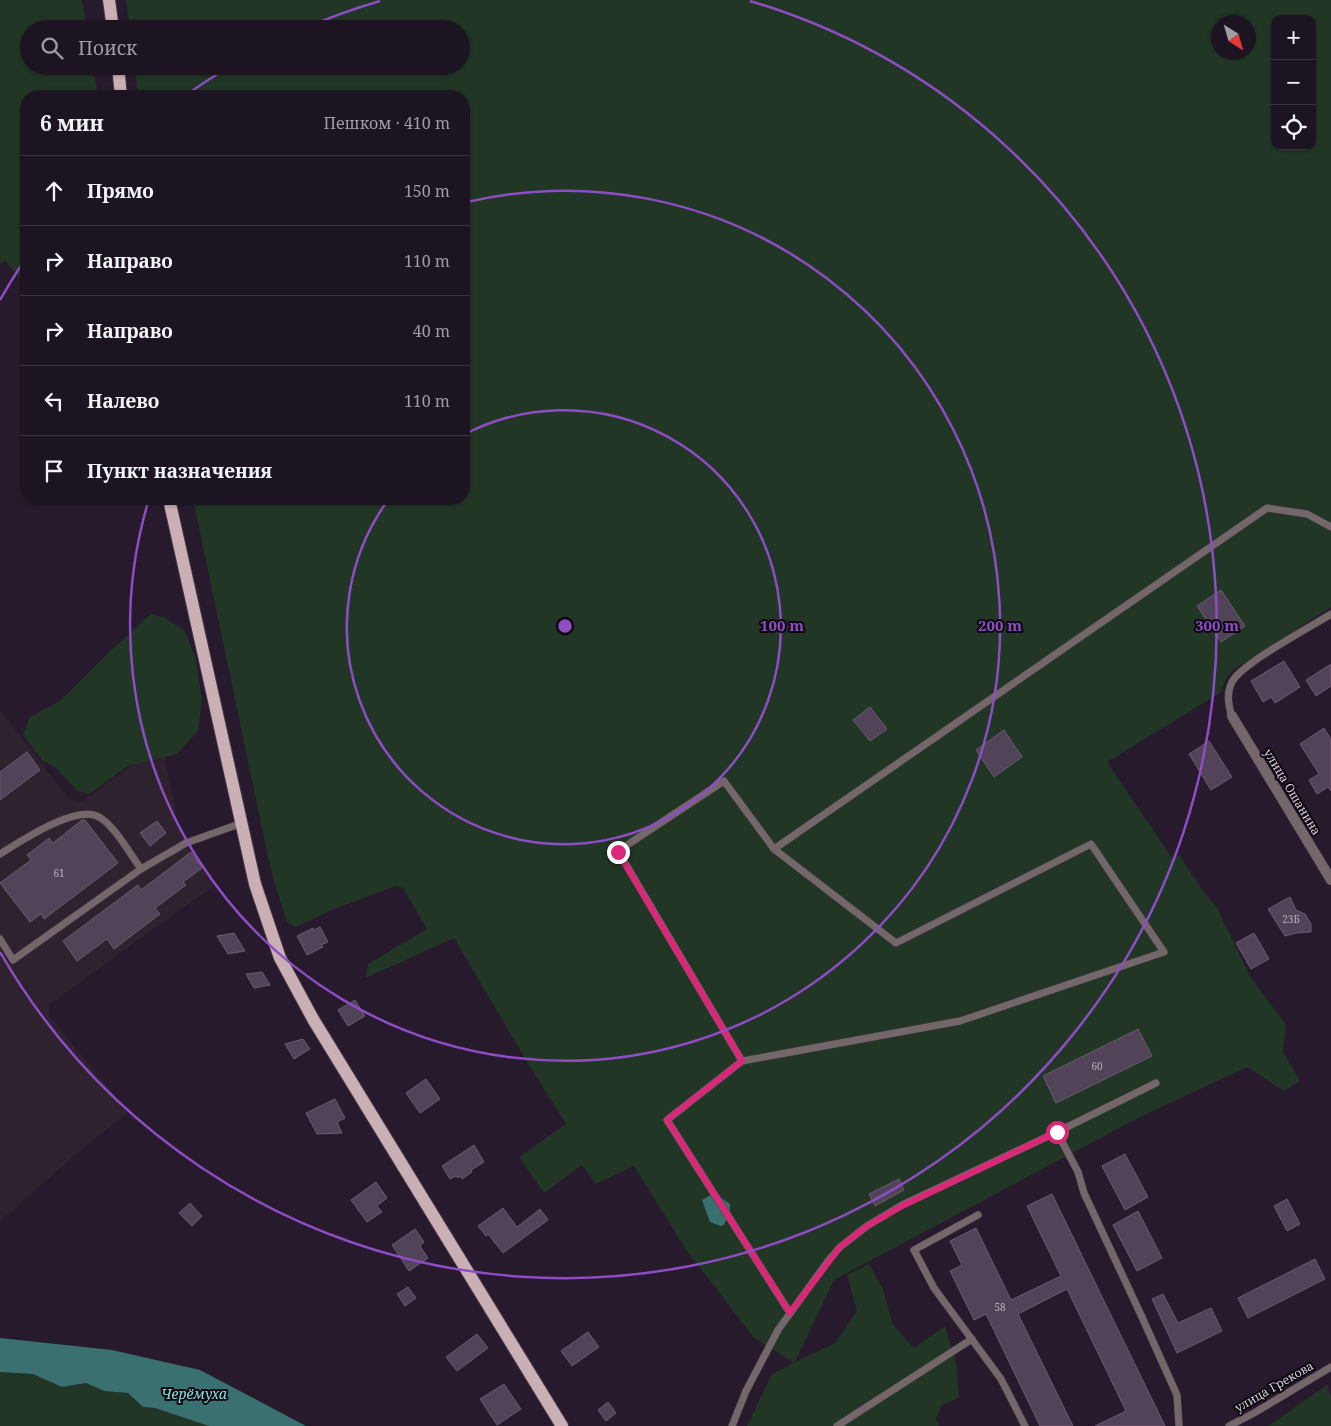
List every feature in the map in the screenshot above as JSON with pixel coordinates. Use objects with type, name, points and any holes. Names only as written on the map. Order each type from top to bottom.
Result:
[{"type":"main road","points":[[109,0],[112,20]]},
{"type":"main road","points":[[119,75],[120,90]]},
{"type":"main road","points":[[170,505],[255,884],[273,941],[288,974],[313,1019],[562,1426]]},
{"type":"street","name":"улица Ошанина","points":[[1232,716],[1331,880]]},
{"type":"lane","points":[[774,849],[1267,508],[1307,514],[1331,526]]},
{"type":"lane","points":[[1232,716],[1227,699],[1232,682],[1237,675],[1253,662],[1331,614]]},
{"type":"lane","points":[[742,1061],[618,852],[724,782],[774,849],[896,943],[1091,844],[1164,952],[960,1021],[742,1061],[667,1120],[790,1313]]},
{"type":"lane","points":[[0,854],[51,826],[78,815],[93,814],[108,824],[141,869]]},
{"type":"lane","points":[[0,940],[13,960],[141,869],[186,843],[242,824]]},
{"type":"lane","points":[[732,1426],[746,1390],[778,1330],[840,1247],[867,1226],[902,1206],[1156,1083]]},
{"type":"lane","points":[[1057,1132],[1078,1172],[1084,1194],[1176,1395],[1179,1426]]},
{"type":"lane","points":[[978,1215],[914,1250],[934,1288],[1006,1386],[1025,1426]]},
{"type":"lane","points":[[837,1426],[972,1339]]},
{"type":"lane","name":"улица Грекова","points":[[1229,1426],[1331,1367]]},
{"type":"shaded area","points":[[0,0],[82,0],[85,20],[20,20],[20,75],[94,75],[97,90],[20,90],[20,279],[5,260],[0,264]]},
{"type":"shaded area","points":[[126,0],[1331,0],[1331,607],[1233,670],[1226,679],[1220,693],[1107,762],[1172,858],[1179,855],[1203,891],[1216,906],[1251,978],[1286,1025],[1283,1052],[1300,1081],[1284,1091],[1247,1067],[1140,1117],[834,1280],[795,1362],[835,1343],[857,1311],[847,1275],[869,1264],[883,1289],[893,1325],[914,1348],[945,1326],[956,1362],[959,1398],[942,1405],[936,1419],[939,1426],[747,1426],[772,1374],[794,1363],[754,1338],[687,1251],[634,1166],[596,1184],[582,1165],[544,1193],[519,1157],[566,1124],[454,938],[366,978],[368,964],[427,929],[403,888],[396,886],[334,909],[296,927],[287,922],[274,882],[266,847],[194,505],[470,505],[470,90],[137,90],[136,75],[470,75],[470,20],[129,20]]},
{"type":"shaded area","points":[[151,614],[165,618],[185,631],[196,659],[202,700],[198,731],[177,754],[128,766],[89,794],[78,791],[56,768],[42,760],[23,735],[30,717],[60,701],[109,652]]},
{"type":"shaded area","points":[[0,710],[70,800],[81,802],[158,747],[164,754],[179,828],[189,850],[214,886],[49,1005],[49,1016],[128,1112],[76,1154],[0,1221]]},
{"type":"shaded area","points":[[0,1372],[33,1374],[62,1387],[86,1383],[104,1391],[128,1393],[143,1407],[155,1408],[209,1426],[0,1426]]},
{"type":"shaded area","points":[[1327,1385],[1331,1397],[1331,1426],[1268,1426]]},
{"type":"water","points":[[714,1193],[730,1204],[730,1211],[724,1225],[721,1226],[710,1222],[702,1200]]},
{"type":"water","name":"Черёмуха","points":[[0,1338],[112,1350],[200,1370],[306,1426],[209,1426],[155,1408],[143,1407],[128,1393],[104,1391],[86,1383],[62,1387],[33,1374],[0,1372]]},
{"type":"building","points":[[1221,590],[1245,626],[1221,642],[1197,606]]},
{"type":"building","points":[[1284,661],[1300,687],[1275,703],[1271,697],[1263,702],[1251,681]]},
{"type":"building","points":[[1331,664],[1331,686],[1316,696],[1306,680]]},
{"type":"building","points":[[870,707],[887,729],[870,741],[853,720]]},
{"type":"building","points":[[1324,728],[1331,739],[1331,791],[1328,787],[1317,794],[1309,780],[1319,774],[1300,744]]},
{"type":"building","points":[[1004,730],[1022,757],[994,777],[976,750]]},
{"type":"building","points":[[1209,741],[1232,777],[1211,790],[1189,754]]},
{"type":"building","points":[[27,752],[40,770],[0,800],[0,772]]},
{"type":"building","points":[[82,820],[85,820],[118,863],[44,919],[41,914],[30,922],[0,883],[31,860],[27,855],[49,838],[53,843]]},
{"type":"building","points":[[157,821],[166,833],[150,846],[140,833]]},
{"type":"building","points":[[191,852],[202,868],[183,882],[186,885],[155,908],[160,914],[114,949],[107,939],[77,961],[63,941],[138,885],[141,890]]},
{"type":"building","points":[[1290,897],[1296,910],[1305,914],[1311,924],[1311,932],[1285,936],[1268,909]]},
{"type":"building","points":[[320,927],[328,942],[321,945],[323,947],[307,955],[297,936],[313,928],[314,930]]},
{"type":"building","points":[[234,933],[245,951],[228,954],[217,936]]},
{"type":"building","points":[[1254,933],[1269,959],[1251,969],[1236,943]]},
{"type":"building","points":[[262,972],[270,985],[254,988],[246,974]]},
{"type":"building","points":[[355,1000],[365,1016],[348,1026],[338,1010]]},
{"type":"building","points":[[1138,1029],[1152,1056],[1056,1103],[1043,1076]]},
{"type":"building","points":[[303,1039],[310,1049],[294,1059],[285,1044]]},
{"type":"building","points":[[426,1079],[440,1099],[420,1113],[406,1093]]},
{"type":"building","points":[[335,1099],[345,1118],[337,1122],[342,1133],[317,1134],[306,1113]]},
{"type":"building","points":[[474,1145],[484,1162],[471,1170],[472,1172],[462,1179],[460,1176],[458,1178],[456,1176],[450,1179],[442,1166]]},
{"type":"building","points":[[1125,1154],[1148,1197],[1125,1210],[1102,1166]]},
{"type":"building","points":[[899,1179],[904,1190],[875,1206],[869,1194]]},
{"type":"building","points":[[376,1182],[387,1198],[377,1206],[382,1212],[367,1222],[351,1200]]},
{"type":"building","points":[[1052,1194],[1165,1426],[1095,1426],[1126,1411],[1067,1289],[1018,1314],[1073,1426],[1040,1426],[986,1314],[974,1320],[950,1271],[962,1265],[950,1241],[976,1228],[1011,1300],[1061,1276],[1027,1206]]},
{"type":"building","points":[[1287,1199],[1300,1224],[1287,1231],[1274,1206]]},
{"type":"building","points":[[190,1203],[202,1216],[192,1226],[179,1213]]},
{"type":"building","points":[[503,1208],[517,1227],[540,1209],[548,1220],[503,1253],[488,1234],[486,1236],[478,1226]]},
{"type":"building","points":[[1138,1211],[1162,1258],[1137,1271],[1113,1225]]},
{"type":"building","points":[[415,1229],[424,1242],[420,1246],[428,1258],[409,1271],[392,1245]]},
{"type":"building","points":[[1315,1259],[1325,1279],[1248,1318],[1238,1298]]},
{"type":"building","points":[[408,1287],[416,1298],[405,1306],[397,1294]]},
{"type":"building","points":[[1163,1294],[1178,1323],[1211,1308],[1222,1331],[1177,1353],[1152,1299]]},
{"type":"building","points":[[588,1332],[599,1347],[572,1366],[561,1351]]},
{"type":"building","points":[[477,1334],[488,1348],[457,1371],[446,1357]]},
{"type":"building","points":[[504,1384],[521,1409],[497,1425],[480,1399]]},
{"type":"building","points":[[608,1402],[616,1413],[606,1421],[598,1410]]},
{"type":"route","points":[[618,852],[742,1061],[667,1120],[790,1313],[840,1247],[867,1226],[902,1206],[1057,1132]]}]
